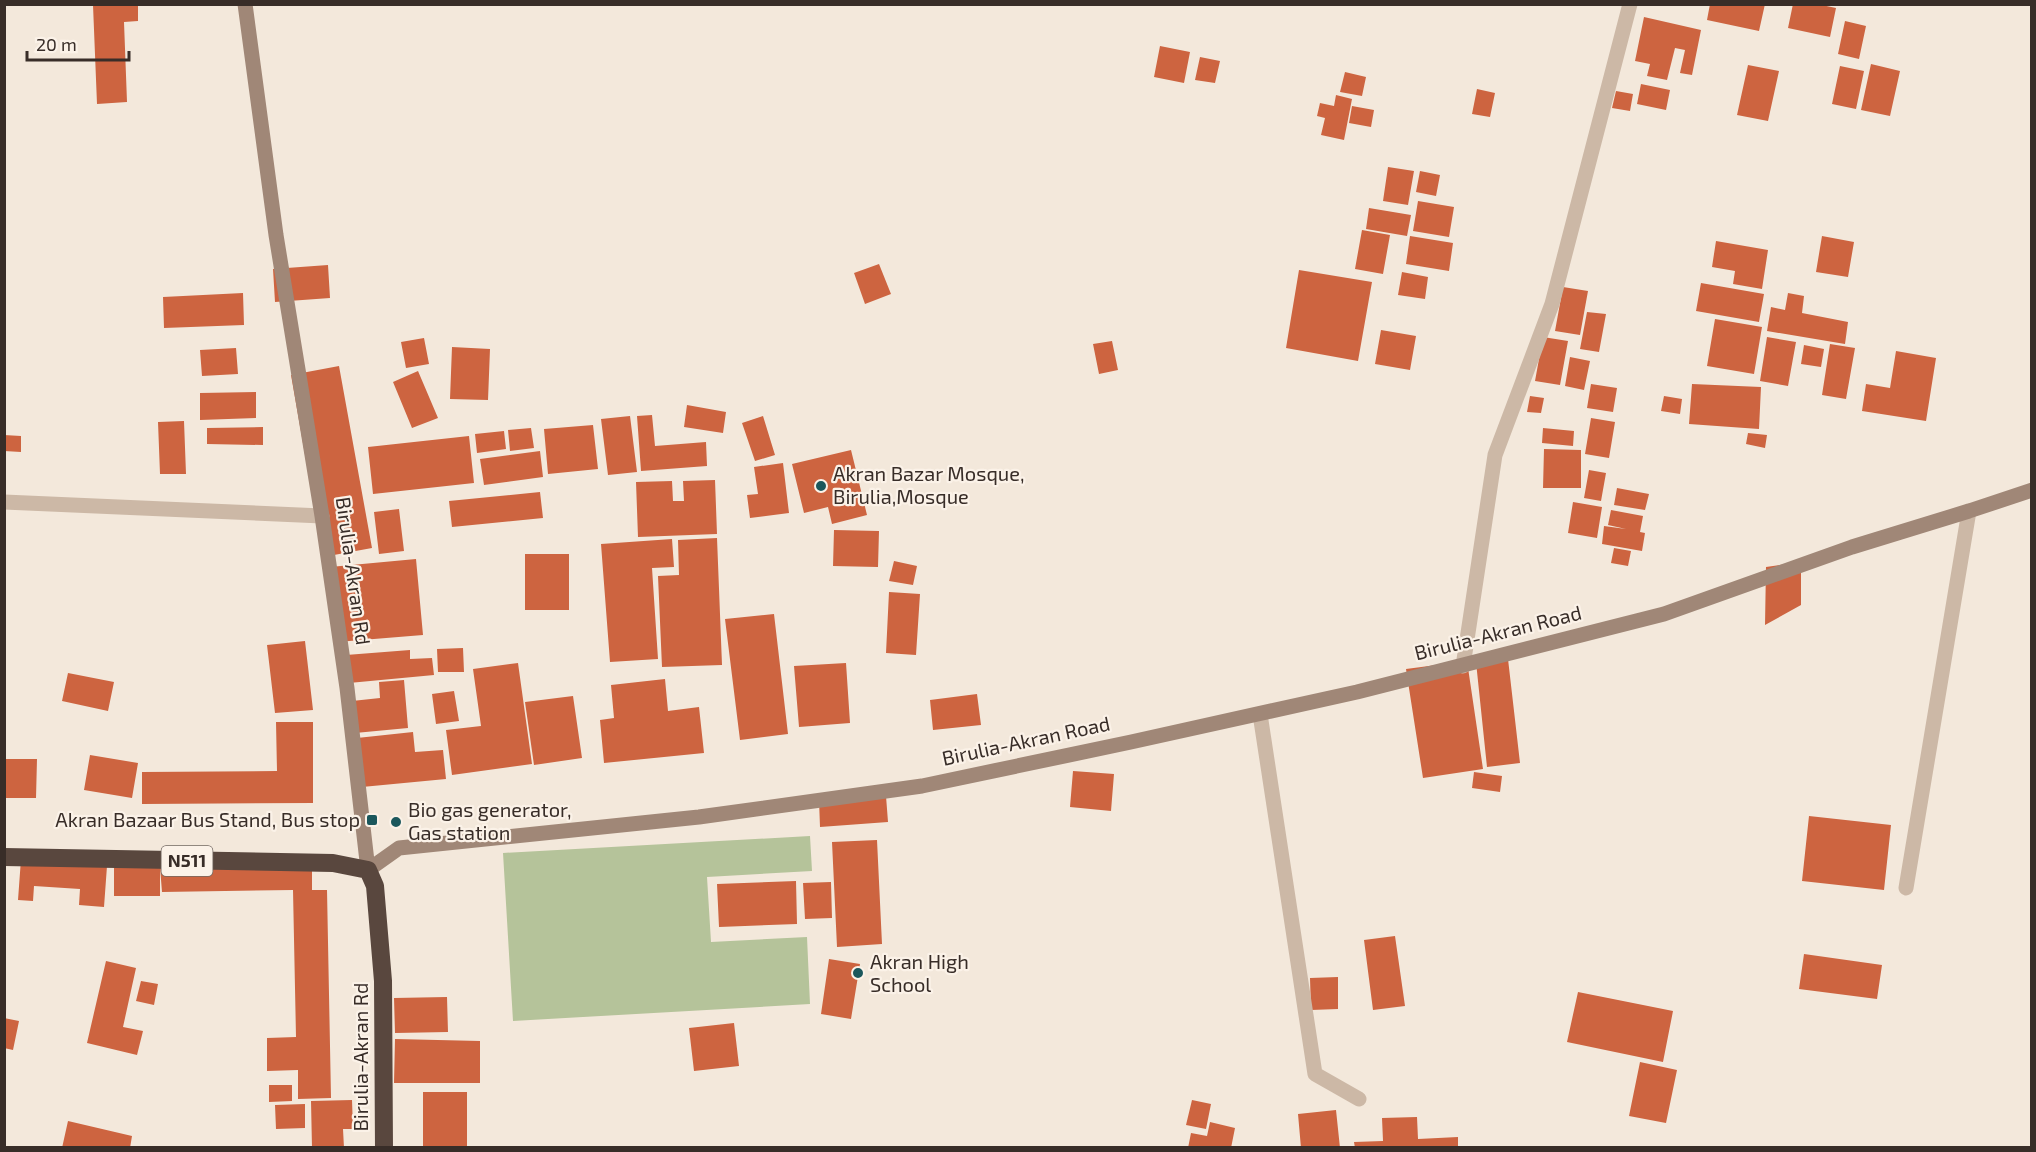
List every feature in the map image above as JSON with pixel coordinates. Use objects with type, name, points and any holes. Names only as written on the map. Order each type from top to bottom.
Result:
[{"type":"highway","name":"N511","points":[[4,858],[333,863],[368,870]]},
{"type":"highway","name":"Birulia-Akran Rd","points":[[368,870],[375,886],[384,981],[384,1148]]},
{"type":"street","name":"Birulia-Akran Rd","points":[[245,4],[276,235],[322,516],[347,688],[368,870]]},
{"type":"street","points":[[1462,666],[1495,455],[1552,304],[1630,4]]},
{"type":"street","name":"Birulia-Akran Road","points":[[368,870],[399,848],[699,817],[922,786],[1260,714],[1462,666],[1664,614],[1852,546],[2031,490]]},
{"type":"street","points":[[4,502],[322,516]]},
{"type":"street","points":[[1906,888],[1969,511]]},
{"type":"street","points":[[1260,714],[1315,1074],[1359,1099]]},
{"type":"green space","points":[[810,836],[812,871],[707,877],[711,942],[807,937],[810,1004],[513,1021],[503,853]]},
{"type":"building","points":[[1710,4],[1765,4],[1759,31],[1707,20]]},
{"type":"building","points":[[1793,4],[1817,4],[1836,8],[1830,37],[1788,28]]},
{"type":"building","points":[[93,5],[138,5],[138,21],[124,22],[127,102],[97,104]]},
{"type":"building","points":[[1644,17],[1701,30],[1692,75],[1680,73],[1685,50],[1675,48],[1667,80],[1647,76],[1650,64],[1635,61]]},
{"type":"building","points":[[1845,21],[1866,26],[1859,59],[1838,54]]},
{"type":"building","points":[[1160,46],[1190,52],[1184,83],[1154,77]]},
{"type":"building","points":[[1200,57],[1220,61],[1215,83],[1195,80]]},
{"type":"building","points":[[1871,64],[1900,71],[1890,116],[1861,110]]},
{"type":"building","points":[[1748,65],[1779,71],[1768,121],[1737,115]]},
{"type":"building","points":[[1840,66],[1864,71],[1856,109],[1832,104]]},
{"type":"building","points":[[1345,72],[1366,77],[1362,96],[1340,92]]},
{"type":"building","points":[[1641,84],[1670,90],[1666,110],[1637,104]]},
{"type":"building","points":[[1477,89],[1495,93],[1490,117],[1472,114]]},
{"type":"building","points":[[1616,91],[1633,94],[1630,111],[1612,108]]},
{"type":"building","points":[[1336,95],[1352,99],[1344,140],[1321,135],[1325,118],[1317,116],[1320,103],[1334,106]]},
{"type":"building","points":[[1352,106],[1374,110],[1371,127],[1349,123]]},
{"type":"building","points":[[1388,167],[1414,171],[1408,205],[1383,201]]},
{"type":"building","points":[[1420,171],[1440,175],[1436,196],[1416,192]]},
{"type":"building","points":[[1418,201],[1454,207],[1449,237],[1413,231]]},
{"type":"building","points":[[1369,208],[1411,215],[1407,236],[1366,229]]},
{"type":"building","points":[[1362,230],[1390,235],[1383,274],[1355,269]]},
{"type":"building","points":[[1410,236],[1453,243],[1449,271],[1406,264]]},
{"type":"building","points":[[1822,236],[1854,242],[1848,277],[1816,272]]},
{"type":"building","points":[[1716,241],[1768,250],[1762,289],[1733,284],[1735,271],[1712,267]]},
{"type":"building","points":[[879,264],[891,294],[865,304],[854,273]]},
{"type":"building","points":[[328,265],[330,298],[275,302],[273,269]]},
{"type":"building","points":[[1299,270],[1372,282],[1358,361],[1286,348]]},
{"type":"building","points":[[1402,272],[1428,277],[1425,299],[1398,295]]},
{"type":"building","points":[[1701,283],[1764,294],[1759,322],[1696,311]]},
{"type":"building","points":[[1563,287],[1588,291],[1580,335],[1555,331]]},
{"type":"building","points":[[243,293],[244,325],[164,328],[163,297]]},
{"type":"building","points":[[1788,293],[1804,296],[1802,313],[1848,322],[1845,344],[1767,331],[1771,307],[1785,310]]},
{"type":"building","points":[[1587,312],[1606,314],[1599,352],[1580,349]]},
{"type":"building","points":[[1715,319],[1762,327],[1754,374],[1707,366]]},
{"type":"building","points":[[1381,330],[1416,336],[1410,370],[1375,364]]},
{"type":"building","points":[[1543,337],[1568,341],[1560,385],[1535,381]]},
{"type":"building","points":[[1767,337],[1796,342],[1788,386],[1760,381]]},
{"type":"building","points":[[424,338],[429,364],[406,368],[401,342]]},
{"type":"building","points":[[1112,341],[1118,370],[1099,374],[1093,344]]},
{"type":"building","points":[[1830,344],[1855,348],[1846,399],[1822,395]]},
{"type":"building","points":[[1804,345],[1824,349],[1821,367],[1801,364]]},
{"type":"building","points":[[452,347],[490,349],[488,400],[450,399]]},
{"type":"building","points":[[236,348],[238,374],[202,376],[200,350]]},
{"type":"building","points":[[1896,351],[1936,358],[1926,421],[1862,411],[1866,384],[1890,388]]},
{"type":"building","points":[[1570,357],[1590,361],[1584,390],[1565,386]]},
{"type":"building","points":[[339,366],[372,548],[323,557],[291,375]]},
{"type":"building","points":[[418,371],[438,418],[412,428],[393,382]]},
{"type":"building","points":[[1591,384],[1617,388],[1613,412],[1587,408]]},
{"type":"building","points":[[1692,384],[1761,387],[1759,429],[1689,424]]},
{"type":"building","points":[[256,392],[256,418],[200,420],[200,393]]},
{"type":"building","points":[[1530,396],[1544,398],[1541,413],[1527,412]]},
{"type":"building","points":[[1664,396],[1682,399],[1680,414],[1661,411]]},
{"type":"building","points":[[687,405],[726,412],[723,433],[684,427]]},
{"type":"building","points":[[652,415],[655,446],[706,442],[707,466],[641,471],[637,416]]},
{"type":"building","points":[[630,416],[637,472],[608,475],[601,419]]},
{"type":"building","points":[[763,416],[775,455],[755,461],[742,423]]},
{"type":"building","points":[[1591,418],[1615,422],[1609,458],[1585,454]]},
{"type":"building","points":[[184,421],[186,474],[160,474],[158,422]]},
{"type":"building","points":[[593,425],[598,469],[548,474],[544,429]]},
{"type":"building","points":[[263,427],[263,445],[207,444],[207,428]]},
{"type":"building","points":[[531,428],[534,448],[510,451],[508,430]]},
{"type":"building","points":[[1543,428],[1574,431],[1573,446],[1542,443]]},
{"type":"building","points":[[504,431],[506,449],[477,453],[475,434]]},
{"type":"building","points":[[1748,433],[1767,435],[1765,448],[1746,444]]},
{"type":"building","points":[[4,435],[21,436],[21,452],[4,451]]},
{"type":"building","points":[[469,436],[474,483],[373,494],[368,447]]},
{"type":"building","points":[[1544,449],[1581,450],[1581,488],[1543,488]]},
{"type":"building","points":[[851,450],[867,515],[832,524],[828,507],[804,513],[792,464]]},
{"type":"building","points":[[540,451],[543,477],[484,485],[480,459]]},
{"type":"building","points":[[783,463],[789,513],[750,518],[747,495],[758,494],[754,467]]},
{"type":"building","points":[[1589,470],[1606,473],[1601,501],[1584,498]]},
{"type":"building","points":[[715,480],[717,534],[638,537],[636,482],[672,481],[673,501],[684,501],[683,481]]},
{"type":"building","points":[[1617,488],[1649,494],[1645,510],[1614,505]]},
{"type":"building","points":[[540,492],[543,518],[452,527],[449,501]]},
{"type":"building","points":[[1573,502],[1602,507],[1597,538],[1568,533]]},
{"type":"building","points":[[399,509],[404,551],[379,554],[374,512]]},
{"type":"building","points":[[1611,510],[1643,516],[1640,532],[1645,533],[1642,551],[1602,544],[1604,526],[1626,529],[1608,525]]},
{"type":"building","points":[[834,530],[879,531],[878,567],[833,566]]},
{"type":"building","points":[[717,538],[722,665],[662,667],[658,576],[679,575],[678,540]]},
{"type":"building","points":[[672,539],[674,567],[652,568],[658,659],[610,662],[601,544]]},
{"type":"building","points":[[1614,548],[1631,551],[1628,566],[1611,563]]},
{"type":"building","points":[[525,554],[569,554],[569,610],[525,610]]},
{"type":"building","points":[[416,559],[423,635],[337,642],[330,567]]},
{"type":"building","points":[[894,561],[917,566],[913,585],[889,581]]},
{"type":"building","points":[[1801,562],[1801,605],[1765,625],[1766,567]]},
{"type":"building","points":[[889,592],[920,594],[916,655],[886,653]]},
{"type":"building","points":[[774,614],[788,734],[740,740],[725,619]]},
{"type":"building","points":[[305,641],[313,710],[275,713],[267,645]]},
{"type":"building","points":[[463,648],[464,672],[438,672],[437,649]]},
{"type":"building","points":[[410,650],[410,659],[432,658],[434,675],[349,683],[346,655]]},
{"type":"building","points":[[1508,659],[1520,763],[1487,767],[1476,662]]},
{"type":"building","points":[[1467,661],[1483,769],[1423,778],[1406,669]]},
{"type":"building","points":[[518,663],[532,764],[452,775],[446,730],[481,726],[473,669]]},
{"type":"building","points":[[846,663],[850,723],[799,727],[794,666]]},
{"type":"building","points":[[68,673],[114,682],[108,711],[62,701]]},
{"type":"building","points":[[665,679],[668,711],[699,707],[704,753],[604,763],[600,720],[614,718],[611,685]]},
{"type":"building","points":[[404,680],[408,728],[355,733],[352,701],[380,698],[379,682]]},
{"type":"building","points":[[454,691],[459,721],[436,724],[432,694]]},
{"type":"building","points":[[977,694],[981,725],[933,730],[930,700]]},
{"type":"building","points":[[573,696],[582,758],[534,765],[525,702]]},
{"type":"building","points":[[276,722],[313,722],[313,803],[142,804],[142,772],[277,771]]},
{"type":"building","points":[[413,732],[415,752],[443,750],[446,779],[362,787],[357,738]]},
{"type":"building","points":[[90,755],[138,763],[132,798],[84,790]]},
{"type":"building","points":[[5,759],[37,759],[36,798],[5,798]]},
{"type":"building","points":[[1073,771],[1114,774],[1111,811],[1070,807]]},
{"type":"building","points":[[1474,772],[1502,776],[1500,792],[1472,788]]},
{"type":"building","points":[[886,796],[888,822],[820,827],[819,800]]},
{"type":"building","points":[[1809,816],[1891,825],[1884,890],[1802,881]]},
{"type":"building","points":[[877,840],[882,944],[837,947],[832,842]]},
{"type":"building","points":[[312,856],[312,890],[327,890],[331,1098],[298,1099],[298,1070],[267,1071],[267,1038],[296,1037],[293,890],[162,892],[160,867],[160,896],[114,896],[114,863]]},
{"type":"building","points":[[21,859],[107,866],[104,907],[79,905],[80,889],[34,886],[33,901],[18,900]]},
{"type":"building","points":[[796,881],[797,924],[719,927],[717,884]]},
{"type":"building","points":[[831,882],[832,918],[805,919],[803,883]]},
{"type":"building","points":[[1395,936],[1405,1006],[1373,1010],[1364,940]]},
{"type":"building","points":[[1804,954],[1882,965],[1877,999],[1799,989]]},
{"type":"building","points":[[829,959],[860,964],[851,1019],[821,1014]]},
{"type":"building","points":[[106,961],[136,968],[123,1027],[143,1031],[137,1055],[87,1043]]},
{"type":"building","points":[[1338,977],[1338,1009],[1311,1010],[1310,978]]},
{"type":"building","points":[[141,981],[158,984],[154,1005],[136,1001]]},
{"type":"building","points":[[1578,992],[1673,1011],[1663,1062],[1567,1042]]},
{"type":"building","points":[[447,997],[448,1032],[395,1033],[394,998]]},
{"type":"building","points":[[4,1018],[19,1021],[13,1050],[4,1048]]},
{"type":"building","points":[[734,1023],[739,1066],[694,1071],[689,1028]]},
{"type":"building","points":[[395,1039],[480,1041],[480,1083],[394,1083]]},
{"type":"building","points":[[1640,1062],[1677,1070],[1666,1123],[1629,1116]]},
{"type":"building","points":[[269,1085],[292,1085],[292,1101],[269,1102]]},
{"type":"building","points":[[423,1092],[467,1092],[467,1148],[423,1148]]},
{"type":"building","points":[[352,1100],[353,1129],[343,1129],[344,1148],[312,1148],[311,1101]]},
{"type":"building","points":[[1192,1100],[1211,1104],[1206,1129],[1186,1125]]},
{"type":"building","points":[[305,1104],[305,1128],[276,1129],[275,1105]]},
{"type":"building","points":[[1336,1110],[1340,1148],[1301,1148],[1298,1114]]},
{"type":"building","points":[[1417,1117],[1418,1139],[1458,1137],[1458,1148],[1355,1148],[1354,1142],[1383,1141],[1382,1118]]},
{"type":"building","points":[[68,1121],[132,1136],[130,1148],[62,1148]]},
{"type":"building","points":[[1210,1122],[1235,1128],[1231,1148],[1188,1148],[1191,1133],[1207,1136]]},
{"type":"place","name":"Akran Bazar Mosque, Birulia,Mosque","points":[[821,486]]},
{"type":"place","name":"Akran Bazaar Bus Stand, Bus stop","points":[[372,820]]},
{"type":"place","name":"Bio gas generator, Gas station","points":[[396,822]]},
{"type":"place","name":"Akran High School","points":[[858,973]]}]
